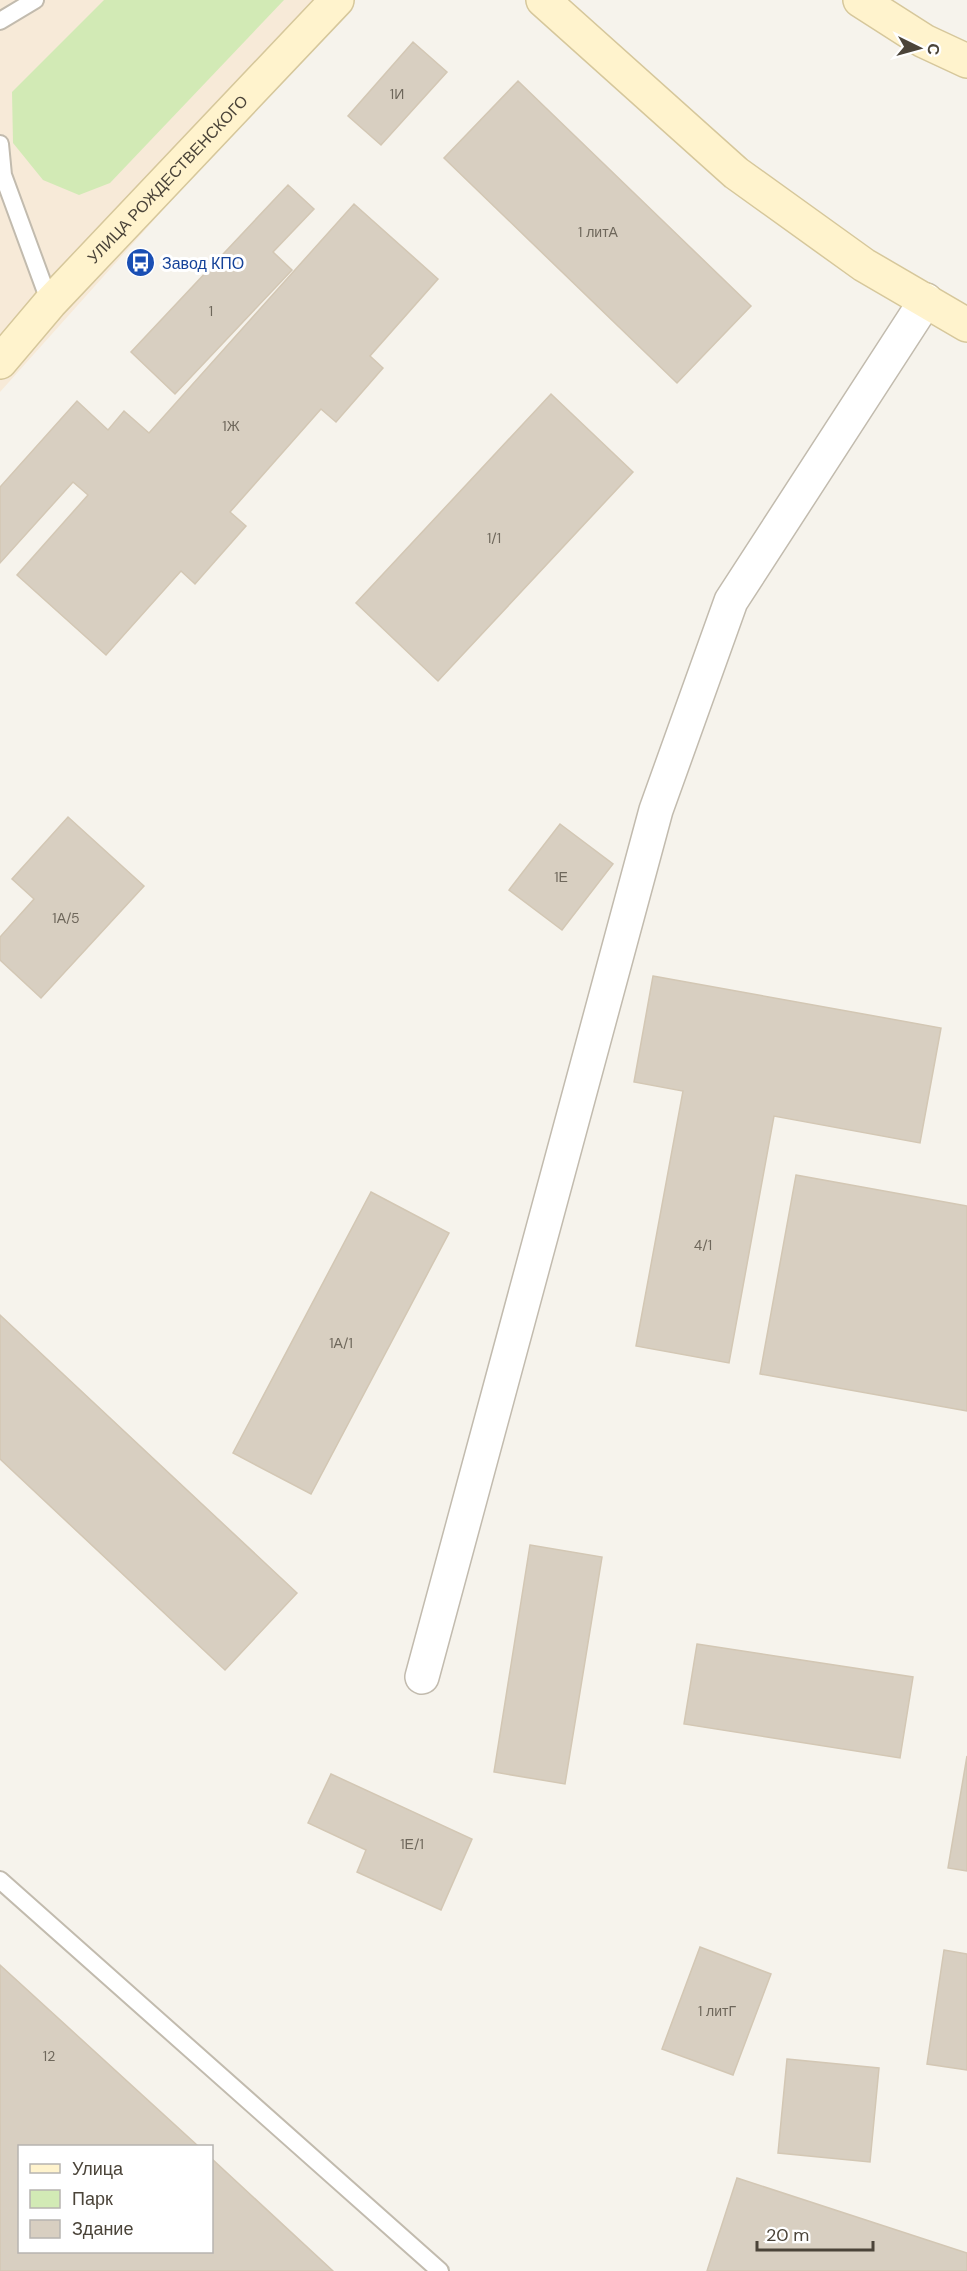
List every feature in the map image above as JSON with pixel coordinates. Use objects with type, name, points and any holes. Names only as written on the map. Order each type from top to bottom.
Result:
[{"type":"main road","name":"УЛИЦА РОЖДЕСТВЕНСКОГО","points":[[0,362],[50,303],[337,0]]},
{"type":"main road","points":[[543,0],[736,173],[864,265],[967,325]]},
{"type":"main road","points":[[860,0],[924,41],[967,61]]},
{"type":"main road","points":[[0,332],[13,317],[50,303]]},
{"type":"street","points":[[422,1677],[656,810],[731,601],[926,300]]},
{"type":"lane","points":[[0,21],[35,0]]},
{"type":"lane","points":[[0,144],[3,175],[50,303]]},
{"type":"lane","points":[[0,1880],[440,2271]]},
{"type":"shaded area","points":[[0,0],[351,0],[0,392]]},
{"type":"green space","points":[[104,0],[284,0],[110,183],[79,195],[43,180],[13,143],[12,92]]},
{"type":"building","points":[[413,42],[447,72],[381,145],[348,116]]},
{"type":"building","points":[[518,81],[751,306],[677,383],[444,158]]},
{"type":"building","points":[[288,185],[314,209],[273,252],[292,270],[175,394],[131,352]]},
{"type":"building","points":[[354,204],[438,279],[370,356],[383,368],[336,422],[321,409],[230,512],[246,526],[195,584],[181,571],[106,655],[17,575],[88,495],[73,482],[0,563],[0,487],[77,401],[108,430],[124,411],[149,433]]},
{"type":"building","points":[[551,394],[633,472],[438,681],[356,603]]},
{"type":"building","points":[[68,817],[144,886],[41,998],[0,960],[0,937],[34,899],[12,879]]},
{"type":"building","points":[[560,824],[613,864],[562,930],[509,890]]},
{"type":"building","points":[[653,976],[941,1028],[920,1143],[774,1116],[729,1363],[636,1346],[683,1091],[634,1082]]},
{"type":"building","points":[[796,1175],[967,1206],[967,1411],[760,1374]]},
{"type":"building","points":[[371,1192],[449,1233],[311,1494],[233,1453]]},
{"type":"building","points":[[0,1315],[297,1593],[225,1670],[0,1459]]},
{"type":"building","points":[[530,1545],[602,1557],[565,1784],[494,1772]]},
{"type":"building","points":[[697,1644],[913,1677],[900,1758],[684,1724]]},
{"type":"building","points":[[967,1756],[967,1871],[948,1868]]},
{"type":"building","points":[[331,1774],[472,1839],[441,1910],[357,1872],[366,1850],[308,1823]]},
{"type":"building","points":[[700,1947],[771,1974],[733,2075],[662,2049]]},
{"type":"building","points":[[944,1950],[967,1954],[967,2070],[927,2064]]},
{"type":"building","points":[[0,1965],[197,2145],[18,2145],[18,2253],[213,2253],[213,2160],[333,2271],[0,2271]]},
{"type":"building","points":[[787,2059],[879,2068],[870,2162],[778,2153]]},
{"type":"building","points":[[737,2178],[967,2253],[967,2271],[707,2271]]},
{"type":"place","name":"Завод КПО","points":[[141,263]]}]
